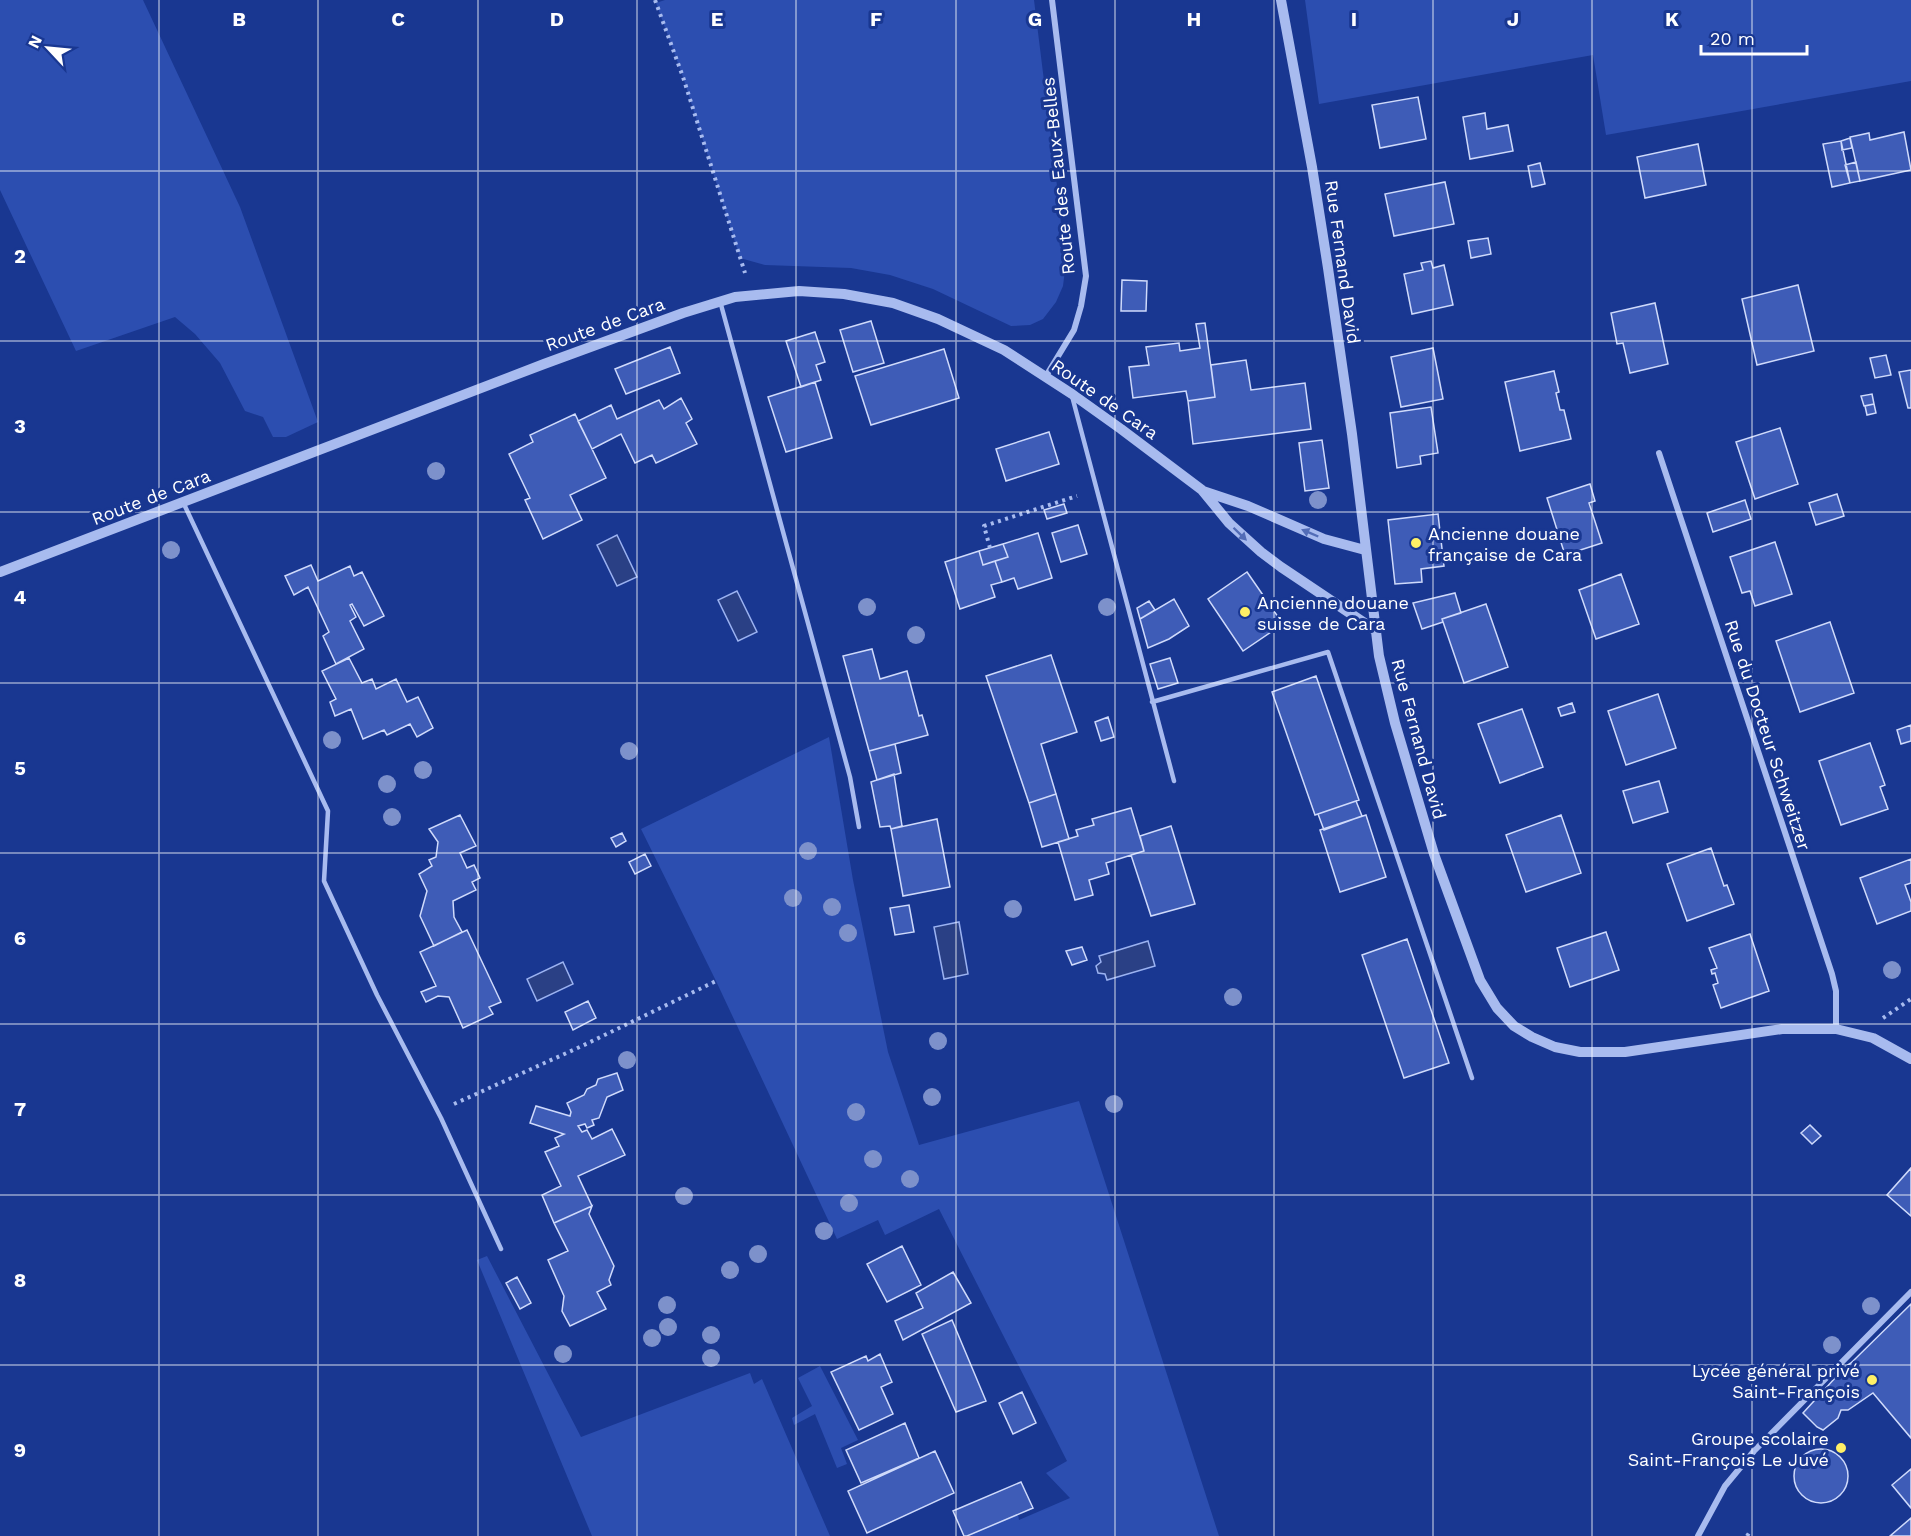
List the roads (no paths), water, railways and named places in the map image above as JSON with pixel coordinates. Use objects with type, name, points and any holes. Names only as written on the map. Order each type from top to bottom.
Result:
[{"type":"street","name":"Route des Eaux-Belles","points":[[1046,376],[1074,330],[1086,276],[1052,0]]},
{"type":"street","name":"Rue Fernand David","points":[[1281,0],[1312,166],[1326,258],[1352,434],[1375,630],[1395,723],[1434,854],[1480,980],[1497,1008],[1514,1026],[1554,1047],[1580,1052],[1625,1052],[1782,1029],[1836,1029],[1873,1038],[1911,1059]]},
{"type":"street","name":"Route de Cara","points":[[0,572],[544,364],[720,301],[751,294],[822,292],[893,303],[916,310],[1005,350],[1072,394],[1202,490],[1250,544],[1375,630]]},
{"type":"street","name":"Rue du Docteur Schweitzer","points":[[1659,453],[1832,974],[1836,991],[1836,1029]]},
{"type":"street","name":"Route de Cara","points":[[1202,490],[1233,500],[1324,539],[1365,550]]},
{"type":"street","points":[[1698,1536],[1725,1486],[1754,1451],[1911,1292]]},
{"type":"lane","points":[[720,301],[850,777],[859,827]]},
{"type":"lane","points":[[1072,394],[1174,781]]},
{"type":"lane","points":[[183,502],[328,811],[324,881],[501,1249]]},
{"type":"lane","points":[[1152,702],[1328,652],[1472,1078]]},
{"type":"place","name":"Ancienne douane française de Cara","points":[[1416,543]]},
{"type":"place","name":"Ancienne douane suisse de Cara","points":[[1245,612]]},
{"type":"place","name":"Lycée général privé Saint-François","points":[[1872,1380]]},
{"type":"place","name":"Groupe scolaire Saint-François Le Juvé","points":[[1841,1448]]}]
